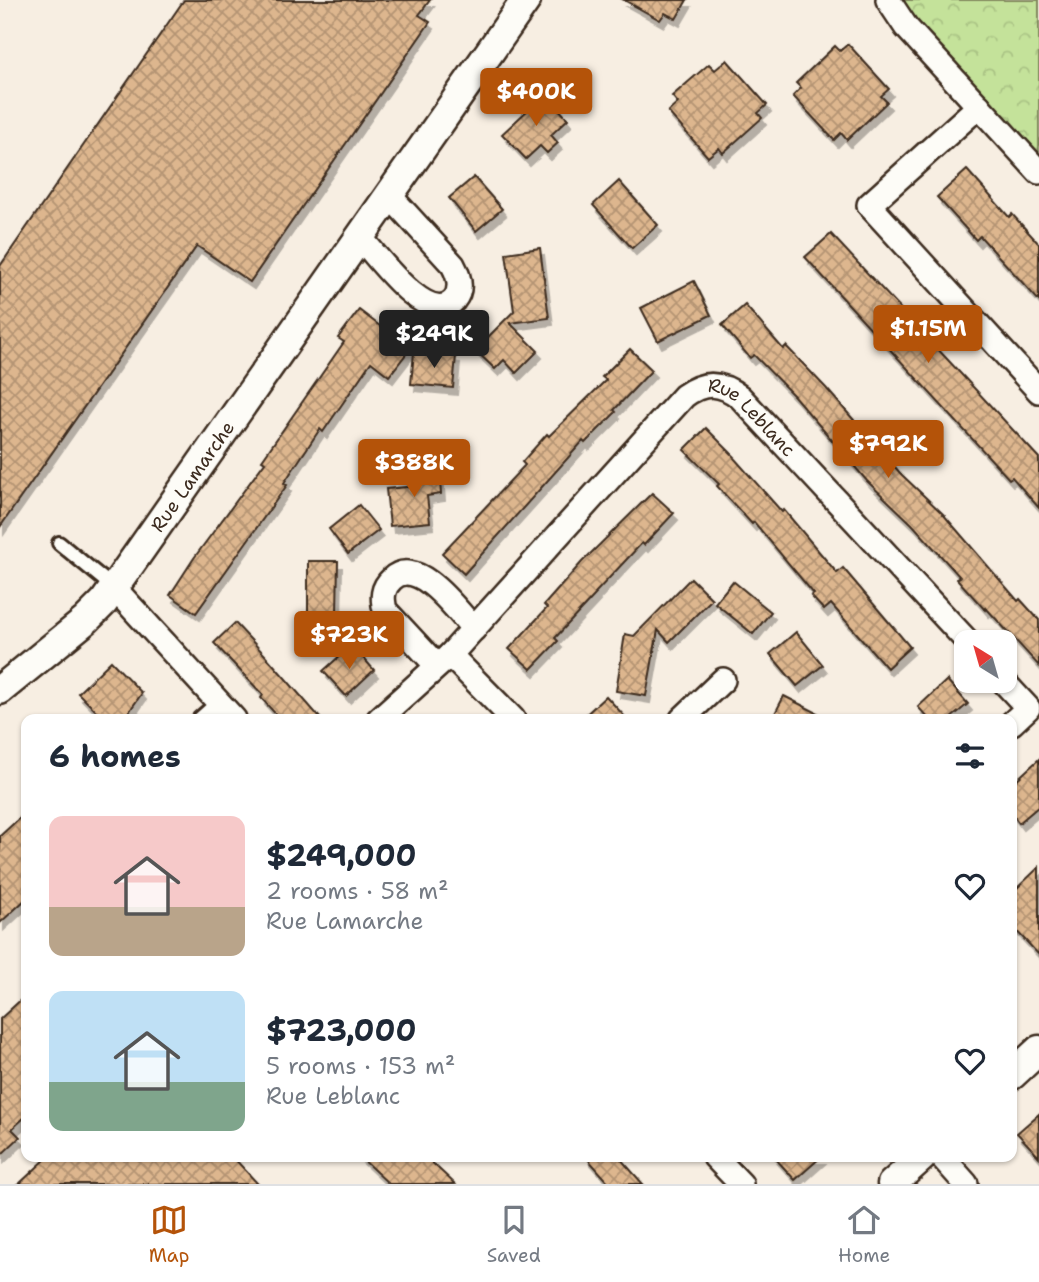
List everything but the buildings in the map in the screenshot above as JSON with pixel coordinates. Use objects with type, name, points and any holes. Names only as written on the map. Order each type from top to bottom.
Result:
[{"type":"street","name":"Rue Lamarche","points":[[0,690],[96,611],[114,588],[526,0]]},
{"type":"street","points":[[888,0],[906,27],[1039,172]]},
{"type":"street","points":[[979,106],[869,205],[1039,391]]},
{"type":"street","points":[[360,237],[415,297],[427,305],[442,307],[457,297],[459,276],[453,265],[389,195]]},
{"type":"street","name":"Rue Leblanc","points":[[385,714],[474,629],[684,396],[694,388],[706,384],[729,388],[740,397],[957,630]]},
{"type":"street","points":[[474,629],[422,576],[410,572],[395,575],[386,585],[382,598],[385,610],[507,714]]},
{"type":"street","points":[[114,588],[229,714]]},
{"type":"street","points":[[687,714],[723,680]]},
{"type":"street","points":[[1014,693],[1028,708],[1017,718]]},
{"type":"street","points":[[1017,1070],[1039,1050]]},
{"type":"street","points":[[720,1162],[741,1184]]},
{"type":"street","points":[[892,1184],[916,1162]]},
{"type":"street","points":[[946,1162],[966,1184]]},
{"type":"lane","points":[[59,543],[114,588]]},
{"type":"lane","points":[[205,714],[218,702]]},
{"type":"green space","points":[[888,0],[1039,0],[1039,172]]}]
